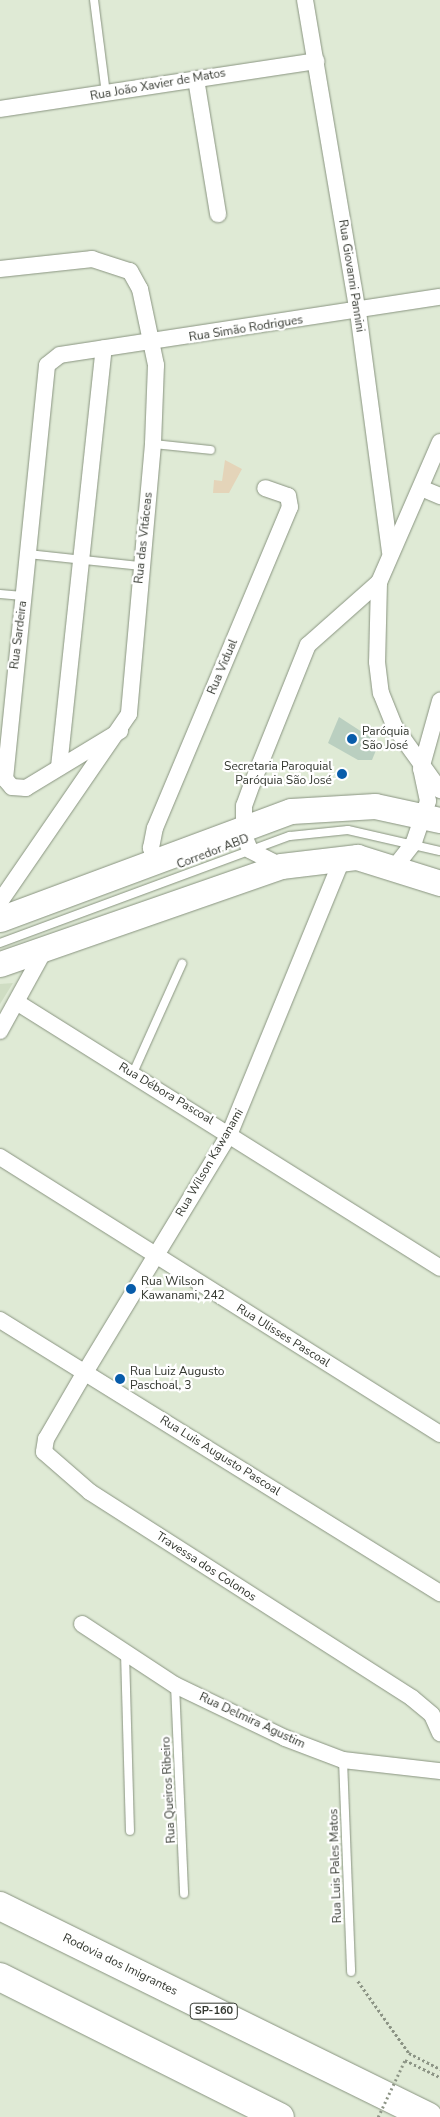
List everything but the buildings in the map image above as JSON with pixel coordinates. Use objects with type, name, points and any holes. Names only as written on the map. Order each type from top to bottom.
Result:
[{"type":"highway","name":"Rodovia dos Imigrantes","points":[[0,1906],[428,2117]]},
{"type":"highway","points":[[0,1976],[280,2117]]},
{"type":"main road","points":[[0,920],[155,862],[246,839],[291,811],[349,805],[432,818]]},
{"type":"main road","points":[[3,956],[44,950],[281,866],[343,857],[394,868],[440,883]]},
{"type":"street","name":"Rua Giovanni Pannini","points":[[306,0],[358,312],[390,552]]},
{"type":"street","name":"Rua João Xavier de Matos","points":[[0,109],[316,61]]},
{"type":"street","points":[[196,79],[218,214]]},
{"type":"street","name":"Rua das Vitáceas","points":[[0,269],[92,259],[124,267],[134,274],[140,289],[156,365],[153,444],[129,714],[120,731],[0,902]]},
{"type":"street","name":"Rua Simão Rodrigues","points":[[52,359],[104,348],[151,343],[440,298]]},
{"type":"street","points":[[59,767],[104,348]]},
{"type":"street","name":"Rua Sardeira","points":[[52,359],[42,382],[24,596],[4,779],[21,789],[120,731]]},
{"type":"street","points":[[440,442],[390,552],[379,582],[381,692],[394,726],[421,769],[440,790]]},
{"type":"street","name":"Rua Vidual","points":[[155,862],[151,840],[154,828],[290,507],[288,496],[265,488]]},
{"type":"street","points":[[420,488],[440,496]]},
{"type":"street","points":[[281,866],[246,839],[252,784],[308,645],[379,582]]},
{"type":"street","points":[[394,868],[432,818],[429,795],[421,769],[440,701]]},
{"type":"street","name":"Rua Wilson Kawanami","points":[[85,1372],[230,1133],[343,857]]},
{"type":"street","points":[[0,1031],[18,1003],[44,950]]},
{"type":"street","points":[[3,956],[29,980]]},
{"type":"street","name":"Rua Débora Pascoal","points":[[18,1003],[230,1133],[440,1268]]},
{"type":"street","name":"Rua Ulisses Pascoal","points":[[0,1157],[440,1434]]},
{"type":"street","name":"Rua Luis Augusto Pascoal","points":[[0,1320],[440,1593]]},
{"type":"street","name":"Travessa dos Colonos","points":[[85,1372],[46,1439],[48,1458],[90,1492],[412,1698],[432,1715],[440,1733]]},
{"type":"street","name":"Rua Delmira Agustim","points":[[82,1624],[175,1685],[284,1738],[343,1760],[440,1771]]},
{"type":"lane","points":[[94,0],[106,94]]},
{"type":"lane","points":[[153,444],[211,450]]},
{"type":"lane","points":[[28,554],[141,566]]},
{"type":"lane","points":[[0,594],[24,596]]},
{"type":"lane","name":"Corredor ABD","points":[[3,956],[246,839],[348,830],[414,842],[440,851]]},
{"type":"lane","points":[[132,1073],[182,964]]},
{"type":"lane","points":[[125,1651],[130,1831]]},
{"type":"lane","name":"Rua Queiros Ribeiro","points":[[175,1685],[184,1894]]},
{"type":"lane","name":"Rua Luis Pales Matos","points":[[343,1760],[351,1972]]},
{"type":"path","points":[[351,1972],[409,2053],[440,2069]]},
{"type":"path","points":[[378,2117],[405,2060],[440,2077]]},
{"type":"shaded area","points":[[225,460],[242,469],[229,493],[213,493],[214,480],[222,481]]},
{"type":"shaded area","points":[[13,983],[0,1004],[0,984]]},
{"type":"place","name":"Paróquia São José","points":[[352,739]]},
{"type":"place","name":"Secretaria Paroquial Paróquia São José","points":[[342,774]]},
{"type":"place","name":"Rua Wilson Kawanami, 242","points":[[131,1289]]},
{"type":"place","name":"Rua Luiz Augusto Paschoal, 3","points":[[120,1379]]}]
